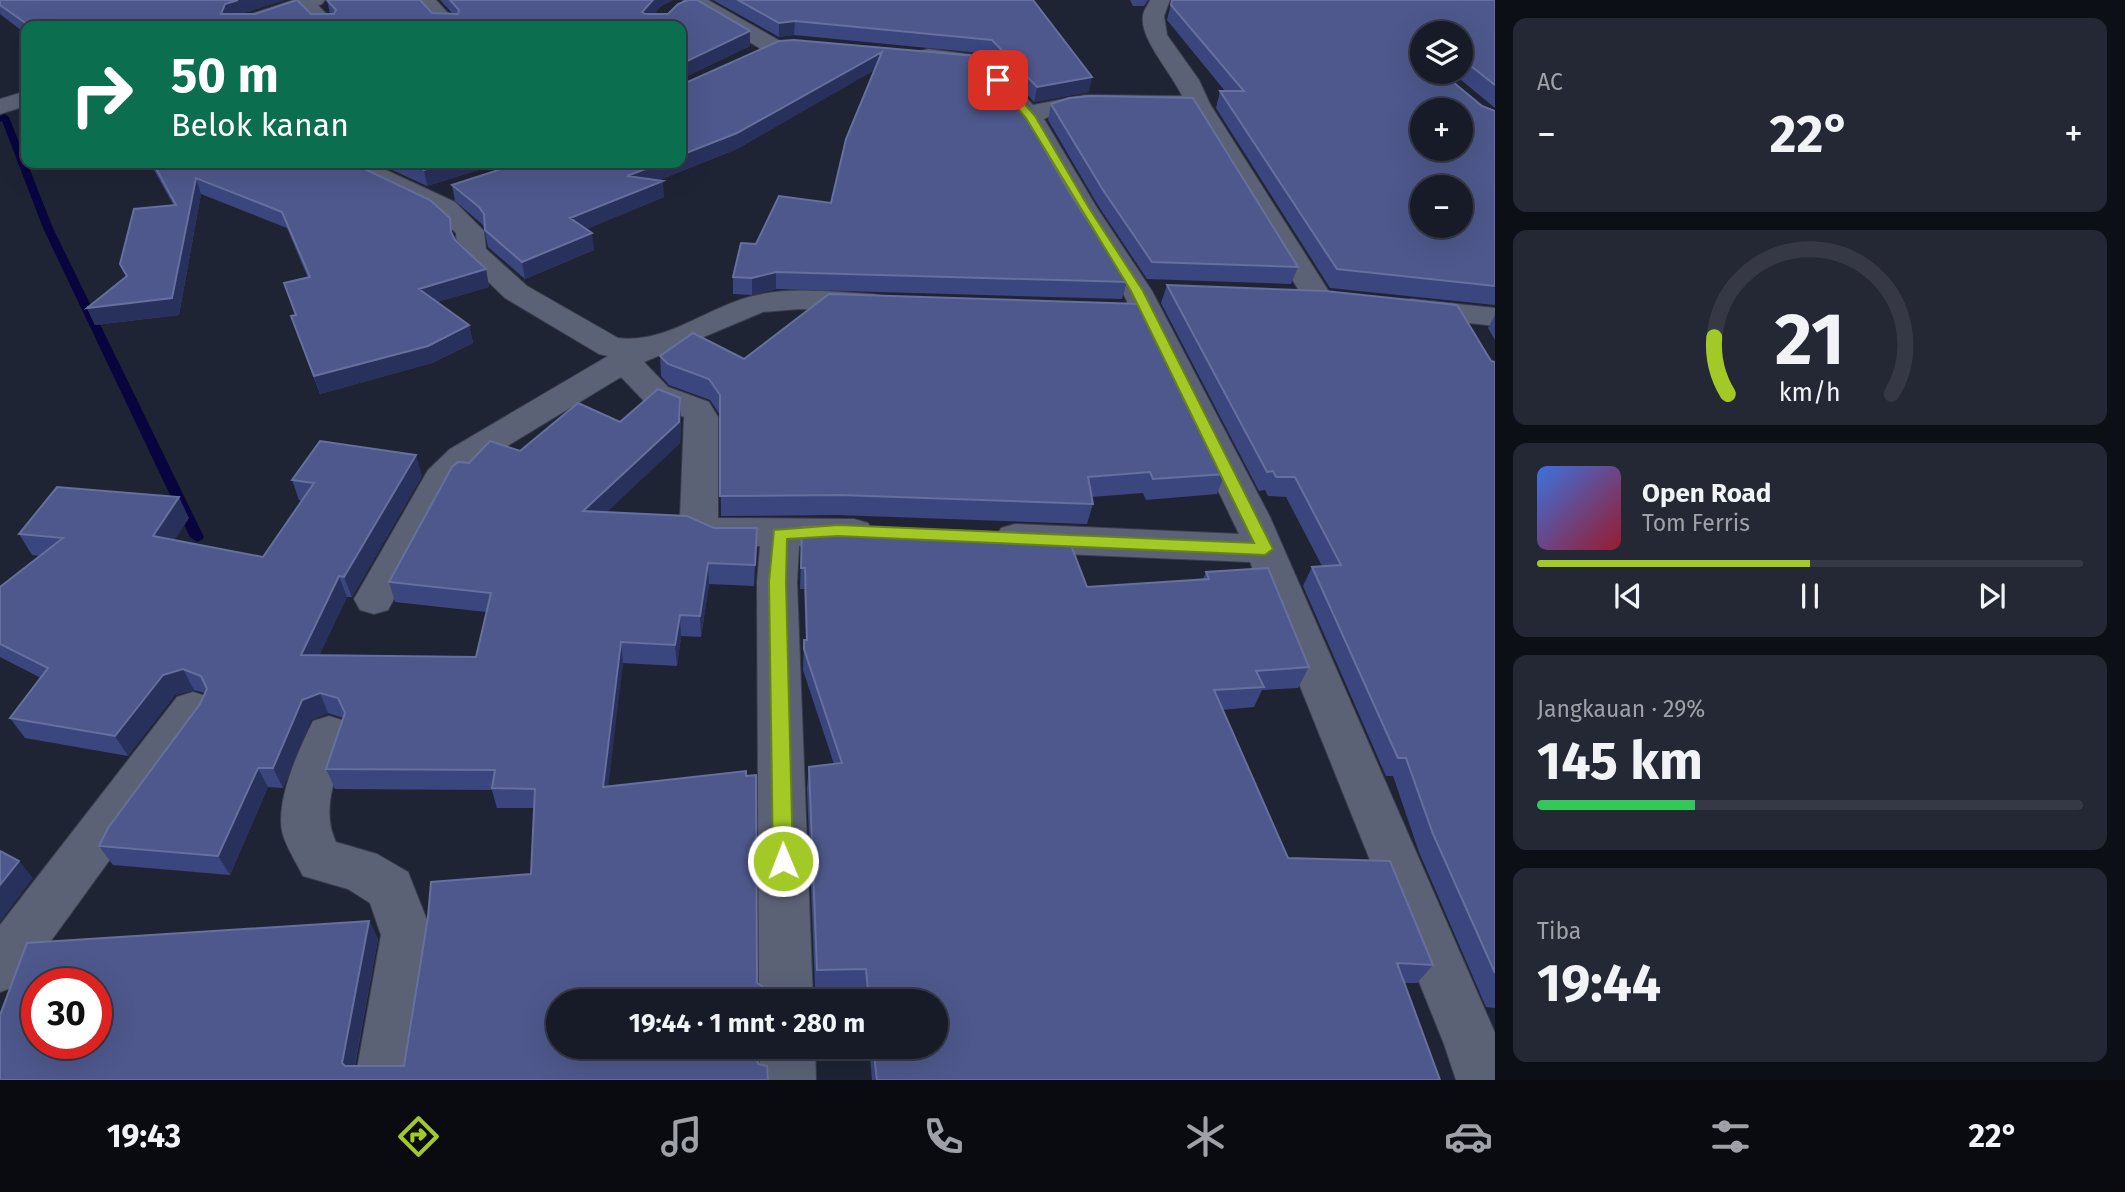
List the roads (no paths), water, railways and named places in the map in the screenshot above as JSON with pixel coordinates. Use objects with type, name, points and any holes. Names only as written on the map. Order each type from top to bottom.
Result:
[{"type":"street","points":[[424,0],[444,21]]},
{"type":"street","points":[[670,12],[694,0],[784,46],[752,55]]},
{"type":"street","points":[[1160,0],[1153,16],[1156,35],[1187,80],[1198,104],[1331,299],[1278,295]]},
{"type":"street","points":[[253,21],[310,2],[323,21]]},
{"type":"street","points":[[908,54],[982,62],[1030,116],[1077,197],[1143,301],[1265,549],[1484,1080]]},
{"type":"street","points":[[0,107],[21,100]]},
{"type":"street","points":[[1030,116],[1039,108],[1068,103],[1198,104]]},
{"type":"street","points":[[360,168],[445,208],[470,231],[471,249],[516,292],[610,347],[634,356],[656,394],[696,410],[701,417],[699,518],[703,527],[715,533],[893,533]]},
{"type":"street","points":[[425,199],[462,187]]},
{"type":"street","points":[[374,600],[441,479],[463,457],[634,356],[759,304],[801,301],[897,304]]},
{"type":"street","points":[[1383,305],[1495,317]]},
{"type":"street","points":[[1460,313],[1481,348]]},
{"type":"street","points":[[780,534],[778,596],[786,989]]},
{"type":"street","points":[[976,537],[1265,549]]},
{"type":"street","points":[[0,967],[193,710]]},
{"type":"street","points":[[329,734],[308,790],[306,830],[320,860],[360,870],[390,888],[407,935],[383,1080]]},
{"type":"street","points":[[787,1059],[788,1080]]},
{"type":"waterway","points":[[0,119],[5,117],[21,158]]},
{"type":"waterway","points":[[25,168],[48,228],[197,537]]}]
